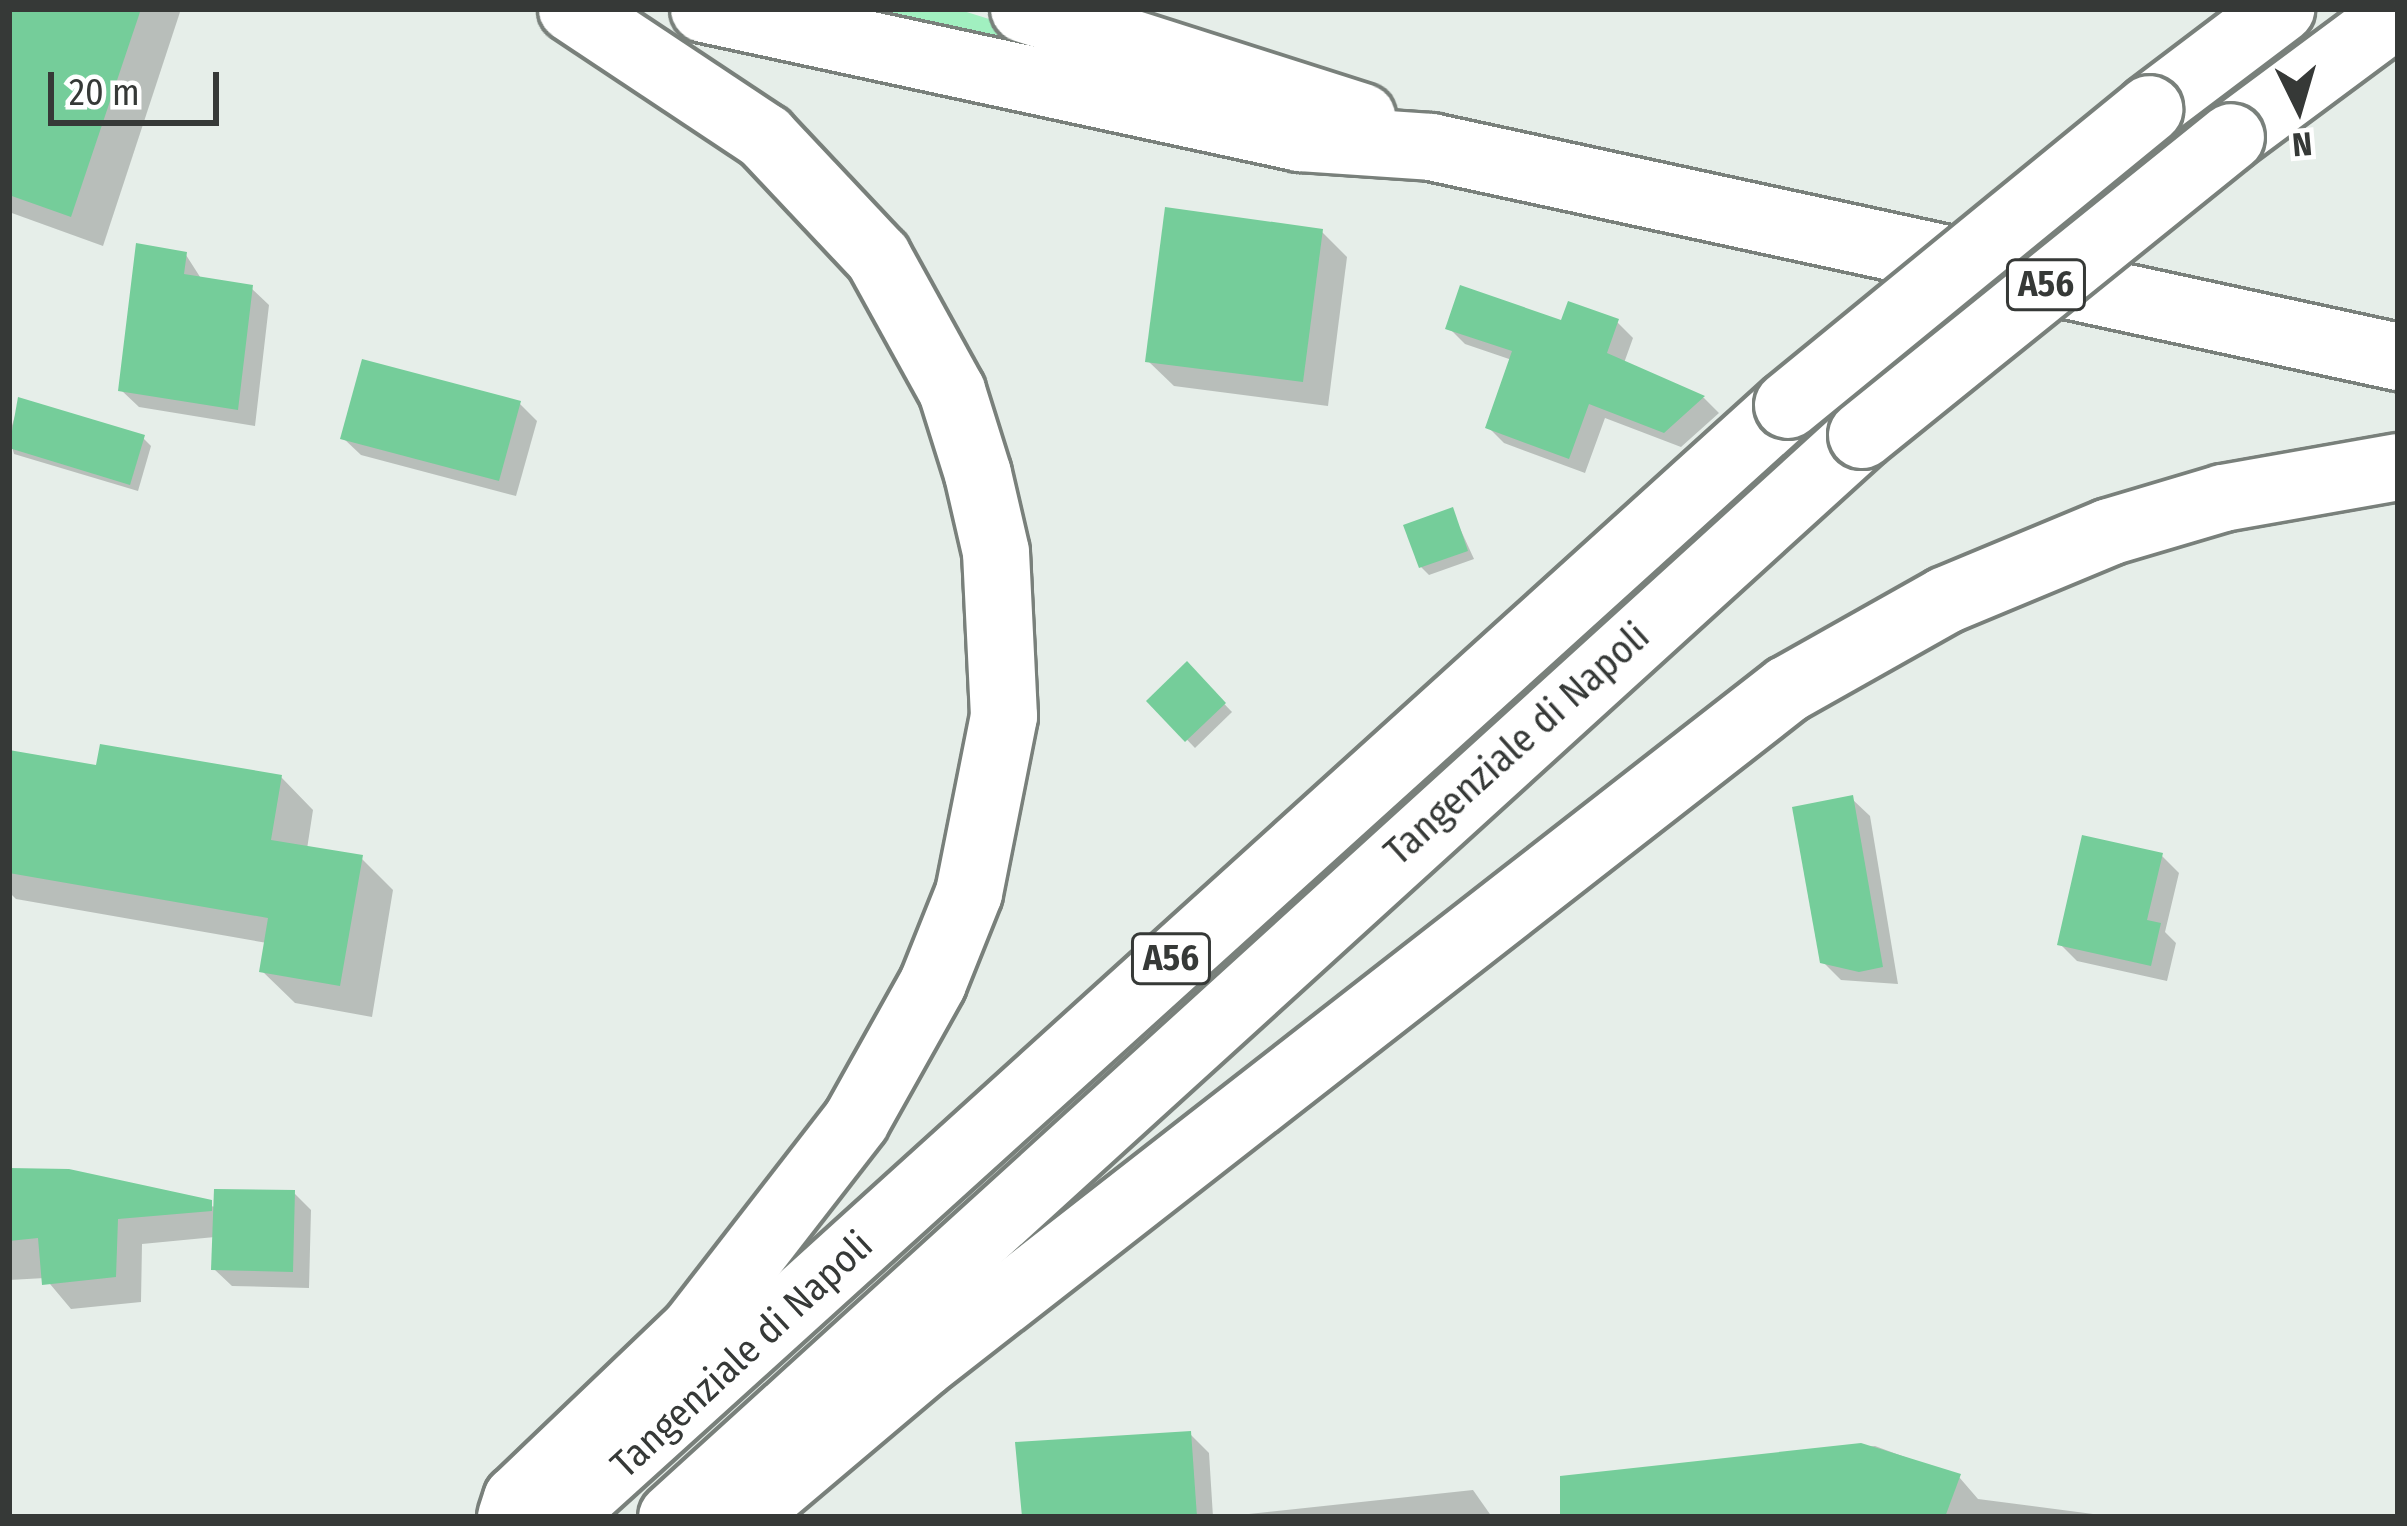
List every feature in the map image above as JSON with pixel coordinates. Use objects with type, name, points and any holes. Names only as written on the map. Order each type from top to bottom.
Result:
[{"type":"main road","points":[[511,1517],[517,1499],[694,1330],[856,1121],[934,983],[969,893],[1004,716],[998,571],[978,475],[952,391],[878,257],[765,136],[572,9]]},
{"type":"main road","points":[[704,9],[1300,138],[1431,147],[2398,358]]},
{"type":"main road","points":[[1024,9],[1313,96],[1431,147]]},
{"type":"main road","name":"Tangenziale di Napoli","points":[[559,1517],[1788,406],[2149,109],[2281,9]]},
{"type":"main road","name":"Tangenziale di Napoli","points":[[672,1517],[1862,435],[2231,137],[2398,13]]},
{"type":"main road","points":[[742,1517],[923,1364],[1788,689],[1946,600],[2091,538],[2223,498],[2398,467]]},
{"type":"green space","points":[[840,9],[957,9],[1168,75]]},
{"type":"building","points":[[9,9],[141,9],[71,217],[9,195]]},
{"type":"building","points":[[1165,207],[1323,229],[1303,382],[1145,362]]},
{"type":"building","points":[[136,243],[187,252],[184,274],[253,285],[238,410],[118,391]]},
{"type":"building","points":[[1460,285],[1561,320],[1568,301],[1619,319],[1607,353],[1705,396],[1664,433],[1589,404],[1569,459],[1485,428],[1512,351],[1445,329]]},
{"type":"building","points":[[362,359],[521,401],[499,481],[340,439]]},
{"type":"building","points":[[18,397],[145,435],[130,485],[9,448]]},
{"type":"building","points":[[1453,507],[1468,551],[1419,568],[1403,525]]},
{"type":"building","points":[[1187,661],[1226,703],[1185,742],[1146,701]]},
{"type":"building","points":[[100,744],[282,775],[271,840],[363,855],[340,986],[259,972],[268,918],[9,873],[9,750],[96,765]]},
{"type":"building","points":[[1853,795],[1883,967],[1859,972],[1820,963],[1792,807]]},
{"type":"building","points":[[2082,835],[2163,853],[2147,920],[2161,923],[2151,966],[2057,945]]},
{"type":"building","points":[[9,1168],[69,1169],[212,1200],[212,1211],[118,1219],[116,1277],[42,1285],[38,1238],[9,1241]]},
{"type":"building","points":[[214,1189],[295,1190],[293,1272],[211,1270]]},
{"type":"building","points":[[1191,1431],[1197,1517],[1022,1517],[1015,1442]]},
{"type":"building","points":[[1861,1443],[1961,1474],[1945,1517],[1560,1517],[1560,1476]]}]
